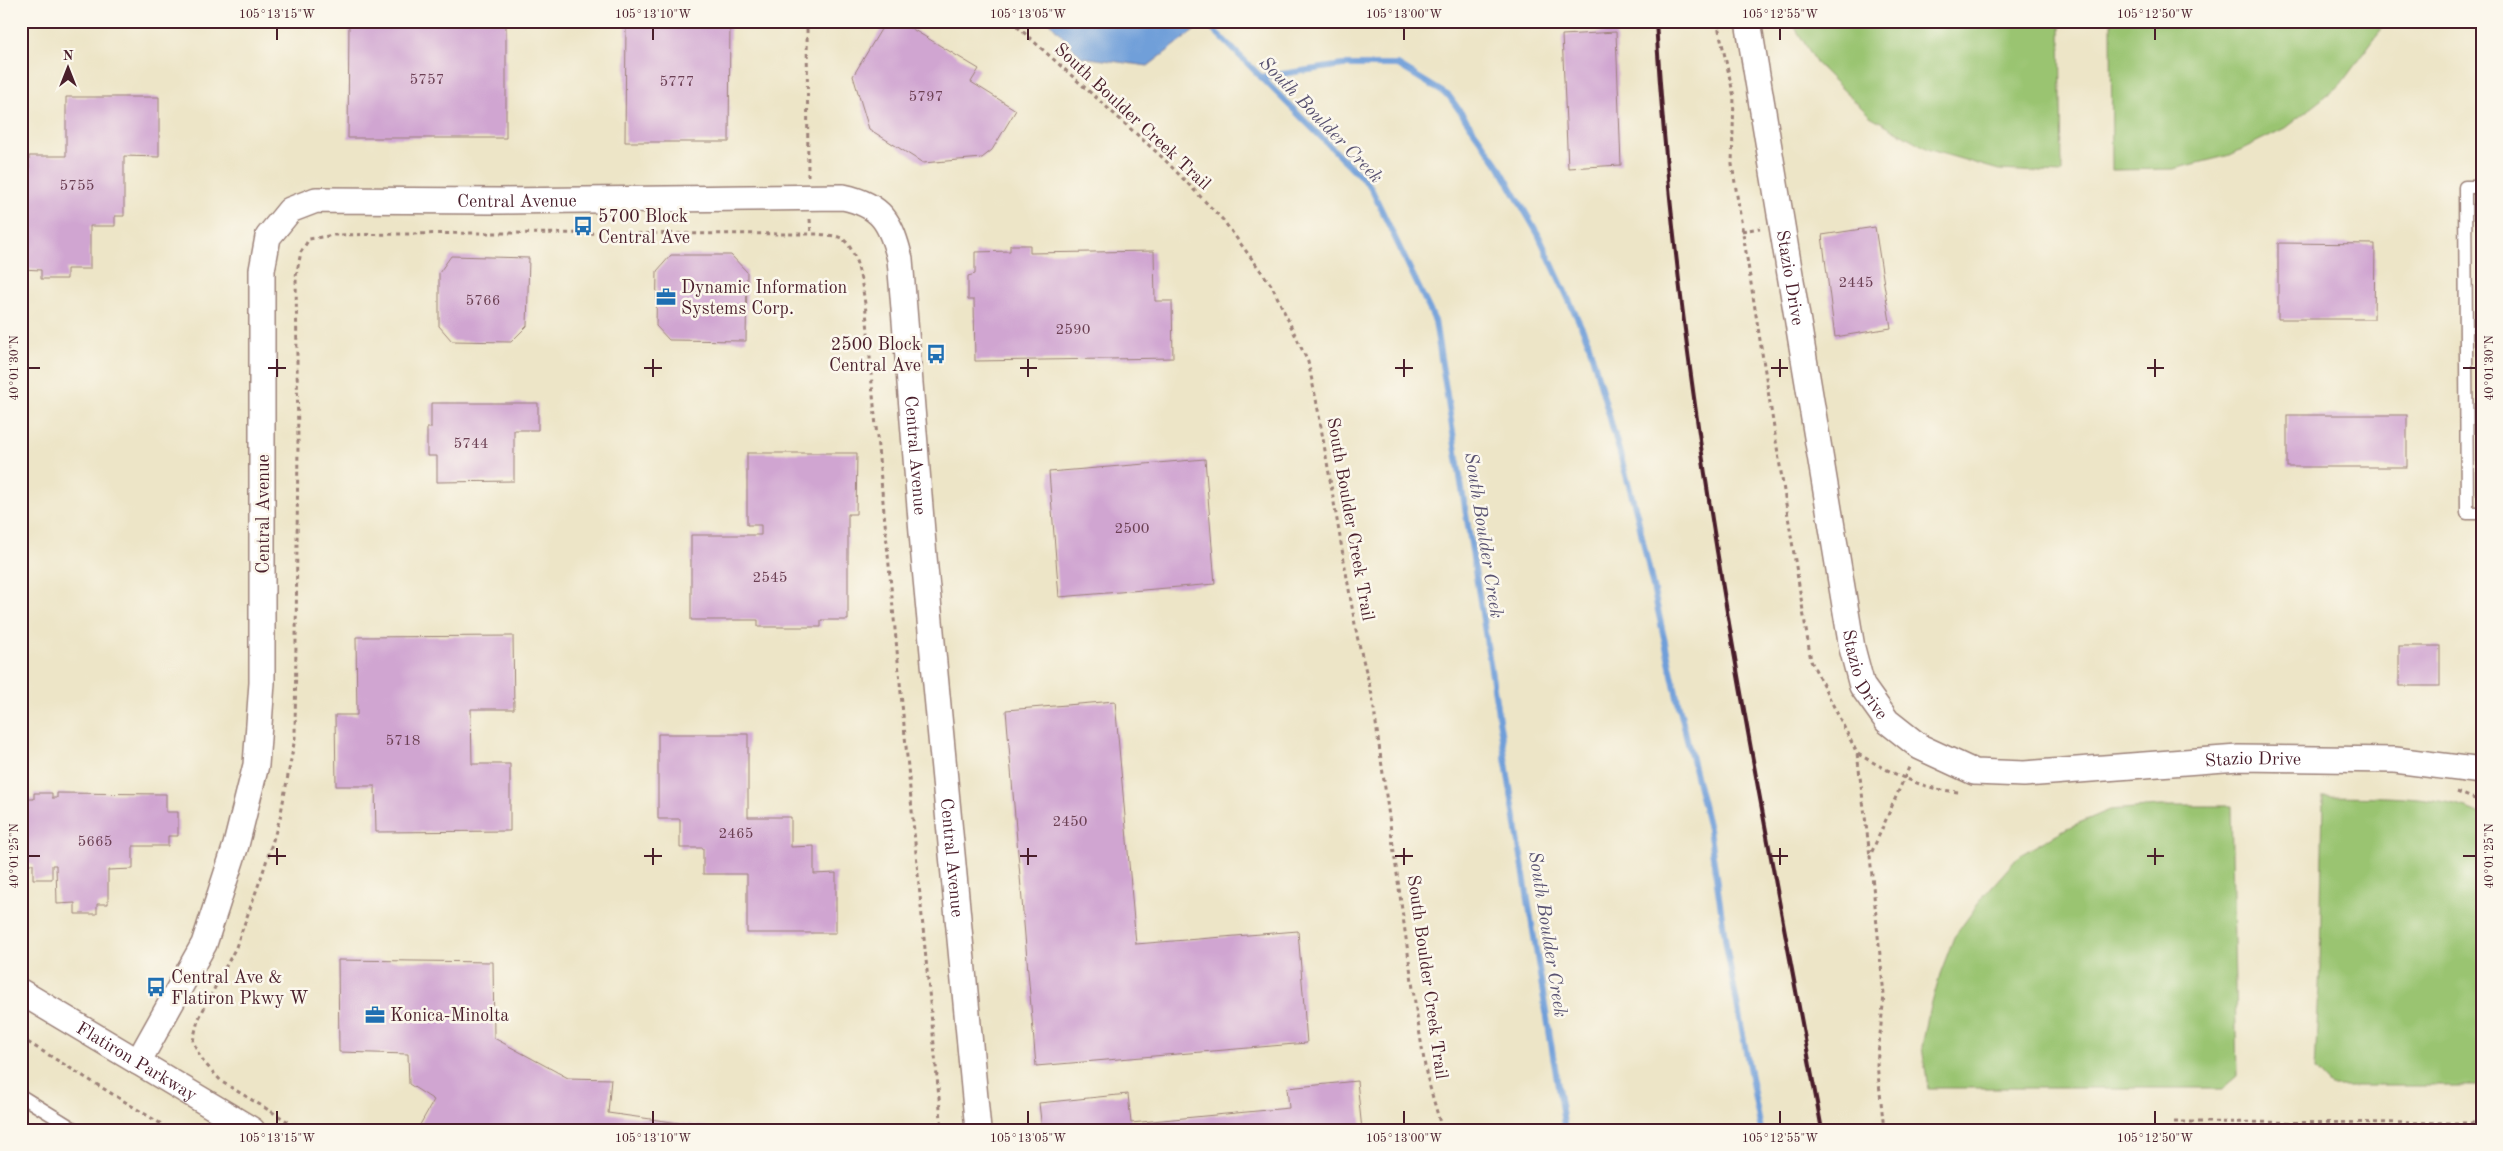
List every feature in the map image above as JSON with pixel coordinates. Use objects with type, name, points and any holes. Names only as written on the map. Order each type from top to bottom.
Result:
[{"type":"street","name":"Stazio Drive","points":[[1748,21],[1852,648],[1862,686],[1887,721],[1920,747],[1974,772],[2024,774],[2238,758],[2395,760],[2482,771]]},
{"type":"street","name":"Central Avenue","points":[[138,1062],[204,944],[236,845],[256,765],[262,683],[262,270],[268,237],[290,210],[316,200],[563,201],[808,196],[855,200],[880,214],[890,226],[900,259],[923,548],[978,1130]]},
{"type":"street","name":"Flatiron Parkway","points":[[21,992],[252,1130]]},
{"type":"lane","points":[[2482,187],[2465,187],[2467,513],[2482,513]]},
{"type":"lane","points":[[21,1096],[76,1130]]},
{"type":"path","points":[[808,21],[808,196],[811,234]]},
{"type":"path","name":"South Boulder Creek Trail","points":[[1011,21],[1163,158],[1223,220],[1272,286],[1308,362],[1357,636],[1372,695],[1426,1074],[1442,1130]]},
{"type":"path","points":[[1717,21],[1734,96],[1732,164],[1810,661],[1857,753],[1884,995],[1877,1064],[1884,1130]]},
{"type":"path","points":[[302,1130],[222,1082],[201,1059],[193,1042],[198,1020],[236,947],[262,875],[280,818],[294,738],[296,702],[296,276],[301,252],[309,239],[334,235],[476,233],[811,234],[841,238],[853,250],[860,271],[942,1130]]},
{"type":"path","points":[[1870,856],[1903,779],[1920,747]]},
{"type":"path","points":[[21,1038],[171,1130]]},
{"type":"path","points":[[2174,1122],[2482,1123]]},
{"type":"green space","points":[[1791,21],[2060,21],[2062,173],[1999,170],[1930,150],[1870,116],[1818,65]]},
{"type":"green space","points":[[2111,21],[2387,21],[2341,84],[2285,128],[2230,155],[2174,169],[2112,170]]},
{"type":"green space","points":[[2323,796],[2427,800],[2448,803],[2482,815],[2482,1086],[2330,1086],[2315,1070],[2320,966]]},
{"type":"green space","points":[[2159,806],[2231,806],[2237,1076],[2223,1088],[1928,1088],[1922,1047],[1940,974],[1954,937],[1986,893],[2020,855],[2067,828],[2110,810]]},
{"type":"water","points":[[1048,21],[1207,21],[1148,66],[1082,57]]},
{"type":"building","points":[[349,21],[506,21],[506,138],[348,138]]},
{"type":"building","points":[[626,21],[730,21],[729,142],[625,142]]},
{"type":"building","points":[[886,21],[899,21],[979,69],[971,82],[1016,110],[992,150],[982,158],[923,163],[869,129],[853,76]]},
{"type":"building","points":[[1616,32],[1621,165],[1568,168],[1562,35]]},
{"type":"building","points":[[66,97],[159,97],[159,157],[124,156],[124,216],[115,216],[115,226],[90,226],[90,269],[67,269],[67,279],[41,279],[41,270],[21,269],[21,214],[29,214],[29,156],[66,156]]},
{"type":"building","points":[[1875,227],[1891,328],[1835,337],[1822,235]]},
{"type":"building","points":[[2278,243],[2375,244],[2374,319],[2278,319]]},
{"type":"building","points":[[1010,245],[1030,245],[1030,253],[1154,251],[1155,301],[1172,301],[1173,358],[975,361],[974,300],[968,300],[968,276],[975,274],[975,252],[1010,251]]},
{"type":"building","points":[[671,255],[731,255],[747,272],[746,341],[669,340],[656,326],[657,271]]},
{"type":"building","points":[[451,256],[529,258],[527,326],[511,342],[452,341],[439,326],[439,273]]},
{"type":"building","points":[[431,403],[538,403],[538,430],[514,430],[514,481],[437,482],[437,456],[427,456],[427,428],[431,428]]},
{"type":"building","points":[[2287,415],[2407,415],[2407,467],[2287,467]]},
{"type":"building","points":[[747,453],[857,453],[856,514],[848,514],[848,620],[821,620],[821,627],[758,627],[758,620],[691,620],[691,535],[761,535],[761,525],[747,525]]},
{"type":"building","points":[[1205,459],[1215,584],[1059,597],[1049,472]]},
{"type":"building","points":[[513,636],[514,709],[471,709],[472,764],[510,764],[510,831],[376,832],[375,786],[336,786],[335,715],[357,715],[356,637]]},
{"type":"building","points":[[2399,646],[2440,646],[2440,686],[2399,686]]},
{"type":"building","points":[[1115,701],[1136,944],[1298,931],[1307,1043],[1036,1066],[1006,710]]},
{"type":"building","points":[[658,734],[748,734],[748,817],[791,817],[791,847],[814,846],[814,874],[836,873],[836,933],[747,933],[747,874],[703,874],[703,848],[680,848],[680,819],[658,819]]},
{"type":"building","points":[[21,762],[26,762],[26,799],[34,799],[34,793],[52,793],[52,798],[57,798],[57,793],[166,794],[166,812],[178,812],[178,836],[168,836],[168,846],[133,846],[133,869],[108,870],[108,904],[97,904],[97,914],[75,914],[75,903],[57,904],[56,865],[52,865],[52,879],[33,879],[33,864],[27,864],[26,869],[21,869]]},
{"type":"building","points":[[338,960],[493,962],[494,1038],[568,1078],[611,1079],[608,1113],[729,1130],[417,1130],[434,1100],[409,1084],[408,1054],[339,1052]]},
{"type":"building","points":[[1357,1081],[1362,1130],[1042,1130],[1039,1103],[1128,1094],[1131,1123],[1289,1108],[1287,1088]]},
{"type":"waterway","name":"South Boulder Creek","points":[[1206,22],[1370,186],[1435,321],[1565,1130]]},
{"type":"waterway","points":[[1261,77],[1343,65],[1398,65],[1449,96],[1497,163],[1538,234],[1588,341],[1637,514],[1678,702],[1709,829],[1727,951],[1761,1130]]},
{"type":"railway","points":[[1656,21],[1666,161],[1681,300],[1700,439],[1721,578],[1745,716],[1822,1130]]},
{"type":"place","name":"5700 Block Central Ave","points":[[583,226]]},
{"type":"place","name":"Dynamic Information Systems Corp.","points":[[666,297]]},
{"type":"place","name":"2500 Block Central Ave","points":[[936,354]]},
{"type":"place","name":"Central Ave & Flatiron Pkwy W","points":[[156,987]]},
{"type":"place","name":"Konica-Minolta","points":[[375,1015]]}]
